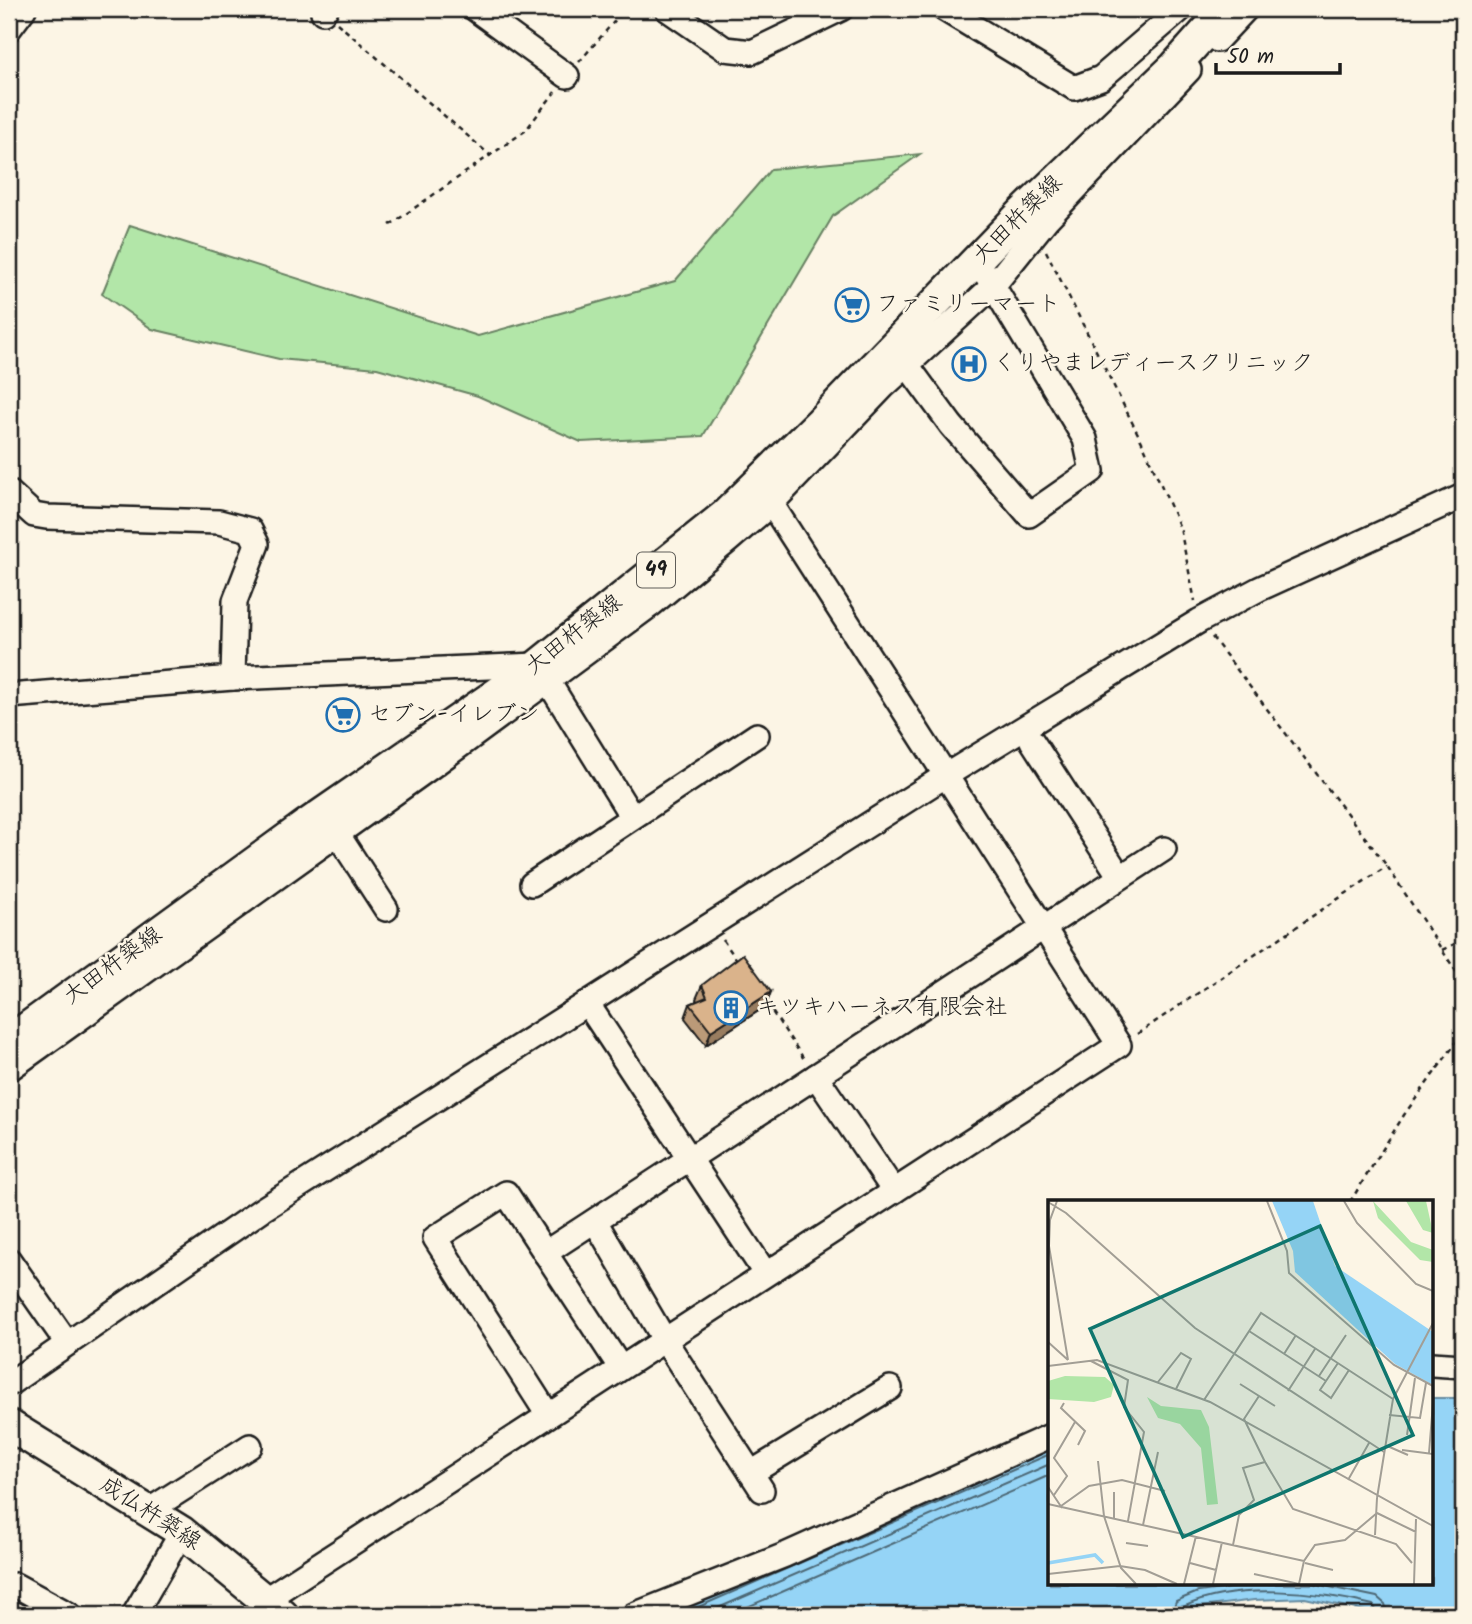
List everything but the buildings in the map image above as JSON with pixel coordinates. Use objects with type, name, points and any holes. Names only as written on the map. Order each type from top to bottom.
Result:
[{"type":"main road","name":"大田杵築線","points":[[9,1041],[331,824],[542,673],[724,515],[764,493],[900,356],[977,260],[1175,66],[1226,9]]},
{"type":"main road","name":"成仏杵築線","points":[[10,1429],[182,1532],[275,1607]]},
{"type":"street","points":[[9,29],[24,9]]},
{"type":"street","points":[[475,9],[567,76]]},
{"type":"street","points":[[667,9],[724,49],[752,52],[841,9]]},
{"type":"street","points":[[944,9],[1074,88],[1101,78],[1181,9]]},
{"type":"street","points":[[977,260],[993,286],[1085,439],[1092,471],[1029,514],[951,425],[900,356],[993,286],[1037,233],[1246,9]]},
{"type":"street","points":[[9,492],[34,515],[46,517],[219,522],[250,530],[257,544],[235,601],[233,678]]},
{"type":"street","points":[[275,1607],[620,1367],[1119,1045],[764,493]]},
{"type":"street","points":[[9,1384],[263,1209],[945,776],[1199,621],[1259,589],[1463,496]]},
{"type":"street","points":[[9,696],[233,678],[542,673],[632,817]]},
{"type":"street","points":[[532,884],[757,735]]},
{"type":"street","points":[[1032,741],[1120,877]]},
{"type":"street","points":[[9,1069],[331,824],[386,909]]},
{"type":"street","points":[[545,1253],[1164,849]]},
{"type":"street","points":[[587,1003],[765,1273]]},
{"type":"street","points":[[816,1076],[894,1191]]},
{"type":"street","points":[[548,1415],[435,1238],[506,1193],[620,1367]]},
{"type":"street","points":[[595,1221],[664,1339],[757,1481],[890,1388]]},
{"type":"street","points":[[9,1260],[67,1343]]},
{"type":"street","points":[[1434,1364],[1463,1366]]},
{"type":"street","points":[[634,1615],[785,1555],[1048,1437]]},
{"type":"street","points":[[148,1511],[250,1446]]},
{"type":"street","points":[[134,1615],[182,1532]]},
{"type":"street","points":[[15,1585],[70,1615]]},
{"type":"path","points":[[390,225],[525,131],[567,76],[625,9]]},
{"type":"path","points":[[325,10],[491,156]]},
{"type":"path","points":[[1037,233],[1143,444],[1180,528],[1199,621],[1387,866],[1463,982]]},
{"type":"path","points":[[1119,1045],[1387,866]]},
{"type":"path","points":[[712,923],[742,967]]},
{"type":"path","points":[[1442,950],[1463,940]]},
{"type":"path","points":[[764,1000],[816,1076]]},
{"type":"path","points":[[1351,1200],[1404,1115],[1463,1033]]},
{"type":"green space","points":[[920,154],[833,216],[703,436],[581,442],[478,396],[377,368],[279,359],[152,329],[102,294],[130,225],[478,336],[675,281],[771,169]]},
{"type":"water","points":[[1434,1398],[1463,1398],[1463,1615],[1384,1615],[1305,1598],[1254,1600],[1201,1607],[1179,1615],[663,1615],[1048,1447],[1048,1586],[1434,1586]]},
{"type":"place","name":"ファミリーマート","points":[[852,305]]},
{"type":"place","name":"くりやまレディースクリニック","points":[[969,364]]},
{"type":"place","name":"セブン-イレブン","points":[[343,715]]},
{"type":"place","name":"キツキハーネス有限会社","points":[[731,1008]]}]
